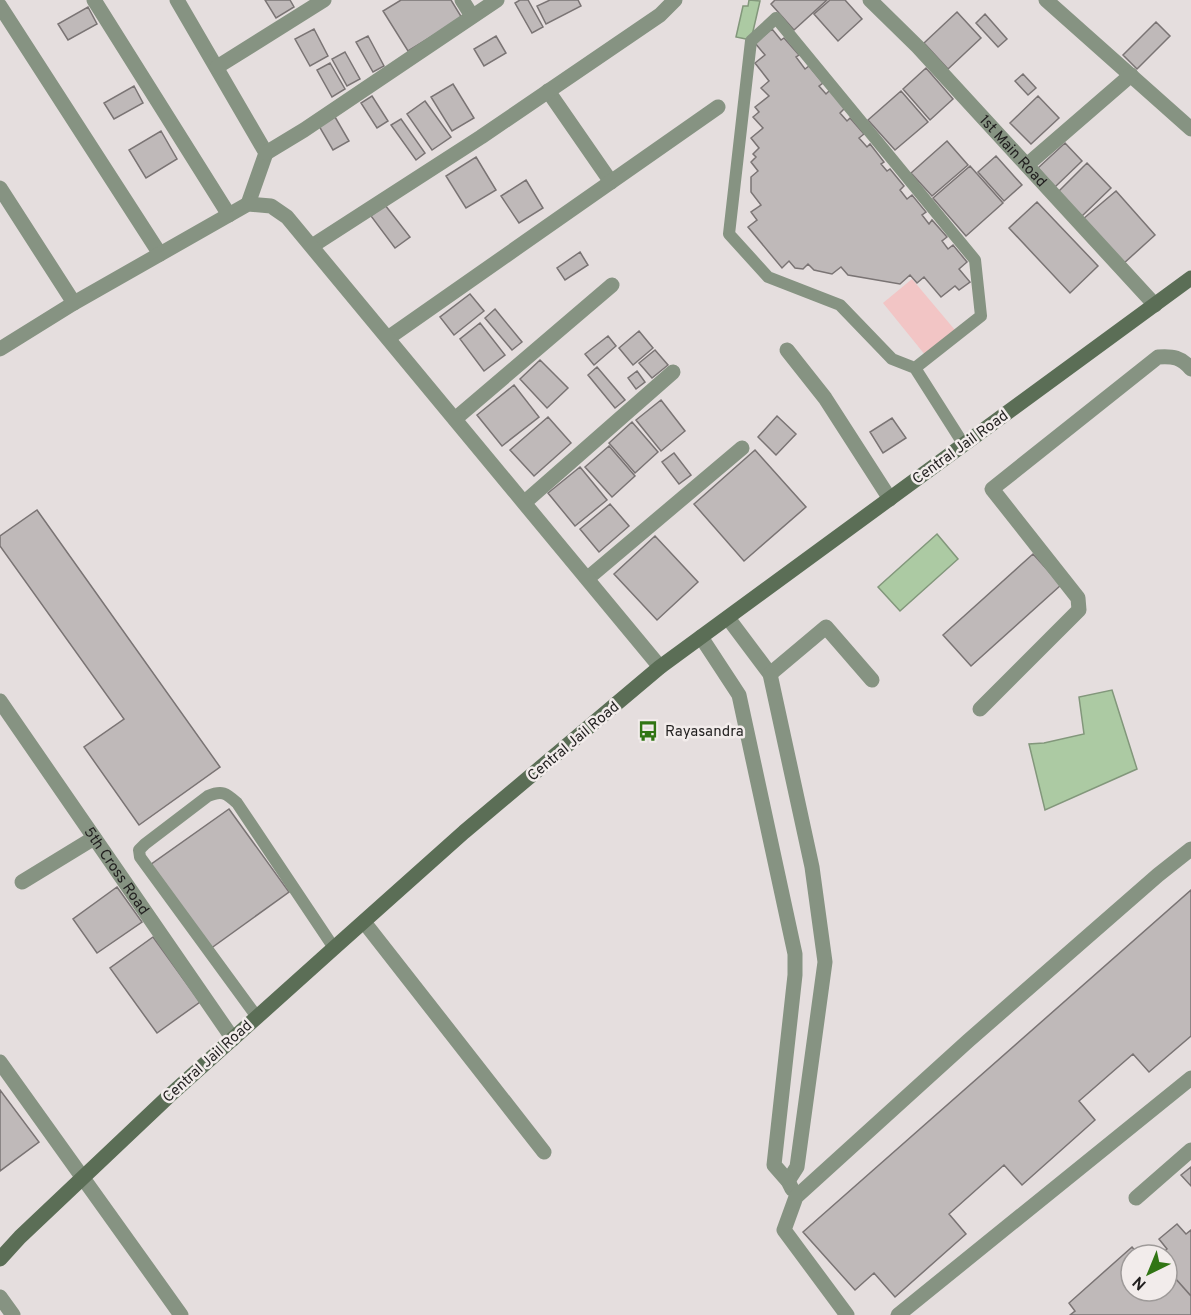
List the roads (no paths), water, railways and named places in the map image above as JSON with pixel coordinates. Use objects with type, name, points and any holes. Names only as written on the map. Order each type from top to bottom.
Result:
[{"type":"main road","name":"Central Jail Road","points":[[0,1259],[20,1237],[169,1096],[257,1017],[473,825],[660,667],[1191,278]]},
{"type":"street","points":[[94,0],[229,215]]},
{"type":"street","points":[[177,0],[266,153]]},
{"type":"street","points":[[217,67],[324,0]]},
{"type":"street","points":[[462,0],[472,16]]},
{"type":"street","points":[[248,204],[266,153],[304,130],[497,0]]},
{"type":"street","points":[[312,246],[481,137],[660,15],[675,0]]},
{"type":"street","name":"1st Main Road","points":[[870,0],[918,47],[1155,305]]},
{"type":"street","points":[[1046,0],[1191,129]]},
{"type":"street","points":[[0,6],[160,254]]},
{"type":"street","points":[[1027,165],[1131,75]]},
{"type":"street","points":[[548,91],[611,182]]},
{"type":"street","points":[[388,338],[718,107]]},
{"type":"street","points":[[0,188],[74,303]]},
{"type":"street","points":[[0,349],[74,303],[248,204],[271,206],[287,217],[312,246],[660,667]]},
{"type":"street","points":[[455,419],[612,285]]},
{"type":"street","points":[[788,350],[825,398],[890,499]]},
{"type":"street","points":[[980,709],[1079,610],[1078,598],[992,489],[1158,357],[1173,356],[1185,362],[1191,369]]},
{"type":"street","points":[[525,502],[674,372]]},
{"type":"street","points":[[588,578],[742,448]]},
{"type":"street","points":[[728,618],[770,674],[812,867],[825,962],[797,1167],[788,1182]]},
{"type":"street","points":[[770,674],[825,627],[872,680]]},
{"type":"street","points":[[701,637],[738,695],[795,954],[795,975],[774,1164],[796,1197]]},
{"type":"street","name":"5th Cross Road","points":[[0,700],[233,1039]]},
{"type":"street","points":[[22,882],[94,838]]},
{"type":"street","points":[[847,1315],[784,1230],[796,1197],[968,1041],[1158,875],[1191,849]]},
{"type":"street","points":[[364,922],[544,1152]]},
{"type":"street","points":[[788,1036],[814,1041]]},
{"type":"street","points":[[0,1062],[181,1315]]},
{"type":"street","points":[[898,1315],[1191,1078]]},
{"type":"street","points":[[1136,1198],[1191,1150]]},
{"type":"street","points":[[0,1298],[13,1315]]},
{"type":"lane","points":[[915,368],[981,316],[975,260],[776,18],[751,41],[729,234],[768,277],[840,305],[892,359],[915,368],[964,445]]},
{"type":"lane","points":[[257,1017],[140,857],[139,850],[145,844],[208,796],[217,792],[227,793],[237,803],[334,948]]},
{"type":"place","name":"Rayasandra","points":[[648,731]]}]
